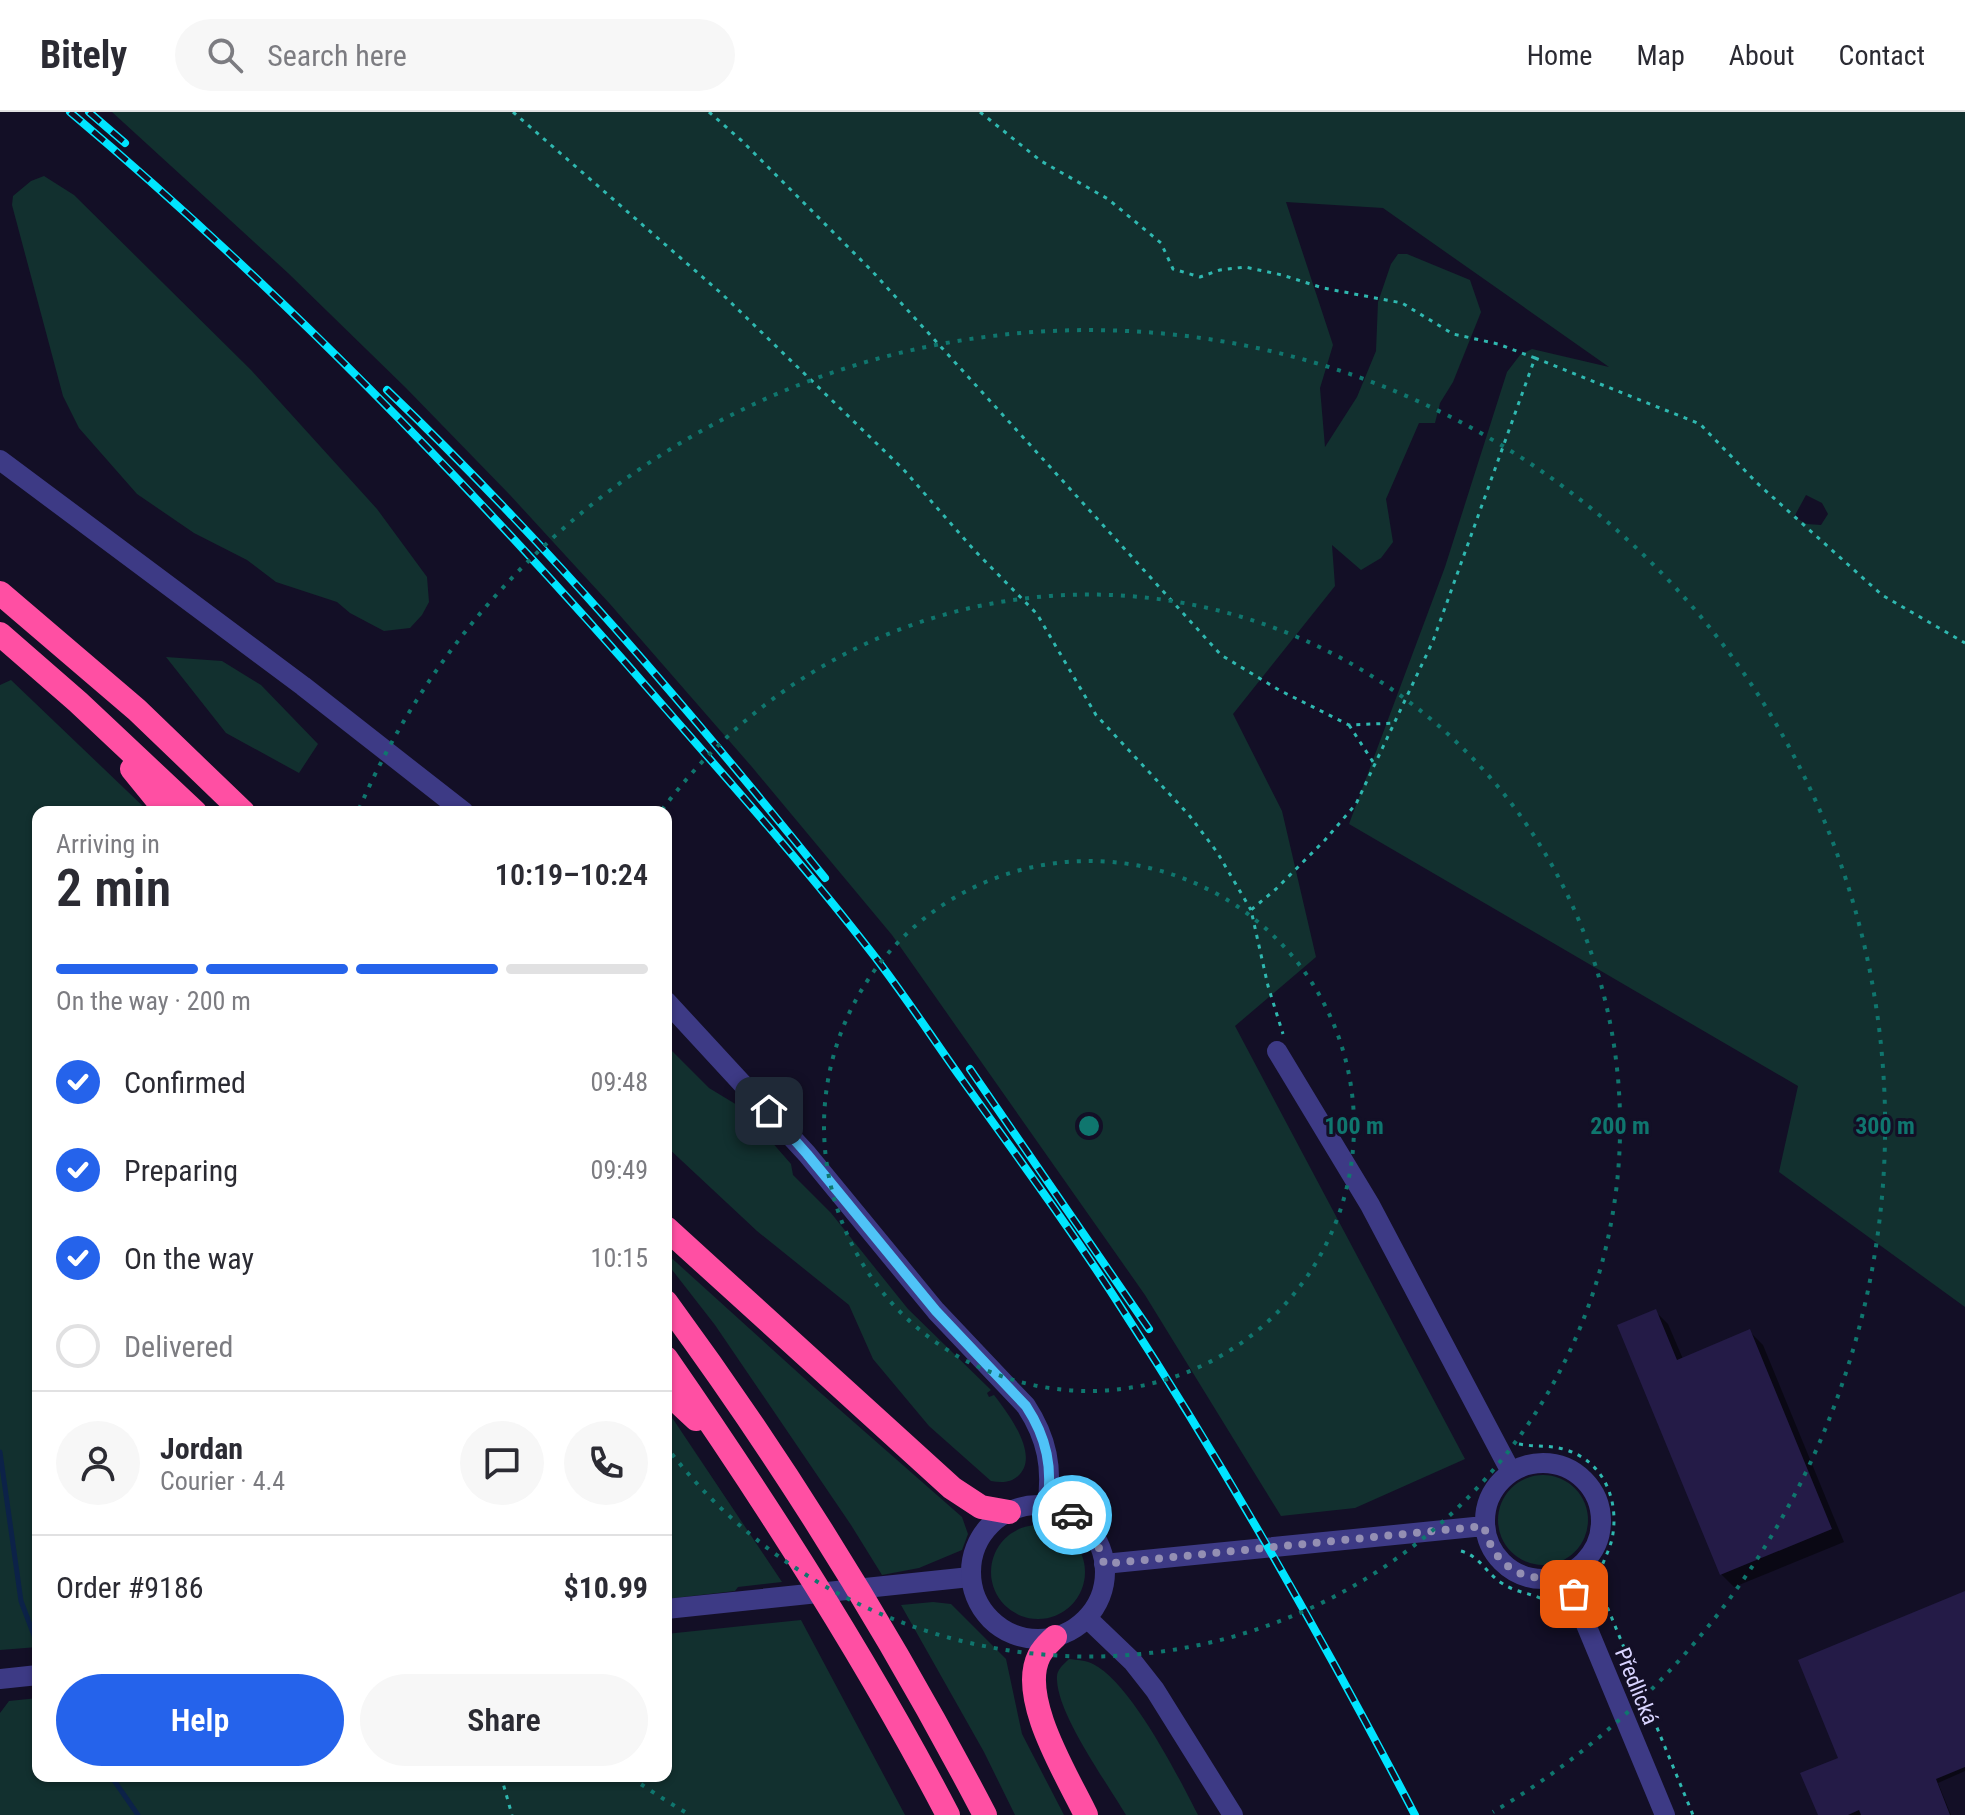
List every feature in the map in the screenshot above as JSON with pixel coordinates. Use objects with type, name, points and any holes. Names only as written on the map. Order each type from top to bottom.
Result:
[{"type":"highway","points":[[0,593],[137,710],[237,806]]},
{"type":"highway","points":[[0,634],[189,806]]},
{"type":"highway","points":[[78,702],[162,806]]},
{"type":"highway","points":[[672,1233],[952,1488],[981,1507],[1009,1512]]},
{"type":"highway","points":[[672,1310],[710,1362],[834,1552],[929,1708],[985,1815]]},
{"type":"highway","points":[[672,1367],[735,1457],[897,1719],[948,1815]]},
{"type":"highway","points":[[672,1397],[735,1457]]},
{"type":"highway","points":[[1055,1637],[1039,1654],[1036,1664],[1037,1700],[1048,1736],[1086,1815]]},
{"type":"street","points":[[0,460],[303,686],[456,806]]},
{"type":"street","points":[[672,1008],[807,1154],[936,1311],[1026,1406],[1036,1421],[1049,1458],[1047,1506]]},
{"type":"street","points":[[1282,1048],[1370,1205],[1511,1472]]},
{"type":"street","points":[[1535,1463],[1548,1463],[1572,1470],[1591,1488],[1600,1512],[1599,1537],[1586,1559],[1565,1574],[1542,1579],[1518,1574],[1499,1559],[1487,1538],[1484,1526],[1490,1495],[1502,1478],[1511,1472],[1535,1463]]},
{"type":"street","points":[[1028,1506],[1047,1506],[1074,1516],[1086,1525],[1101,1550],[1103,1587],[1087,1618],[1067,1633],[1029,1639],[1004,1631],[977,1602],[970,1577],[972,1557],[980,1538],[992,1523],[1009,1512],[1028,1506]]},
{"type":"street","points":[[1104,1564],[1484,1526]]},
{"type":"street","name":"Předlická","points":[[1565,1574],[1665,1815]]},
{"type":"street","points":[[672,1608],[970,1577]]},
{"type":"street","points":[[1087,1618],[1133,1662],[1155,1690],[1233,1815]]},
{"type":"street","points":[[0,1679],[32,1676]]},
{"type":"path","points":[[513,112],[722,294],[903,469],[975,551],[1037,614],[1096,715],[1189,815],[1217,852],[1251,910],[1282,1048]]},
{"type":"path","points":[[709,112],[872,271],[1221,655],[1279,690],[1349,725],[1396,723]]},
{"type":"path","points":[[980,112],[1041,161],[1108,199],[1161,243],[1173,269],[1200,277],[1220,270],[1245,267],[1323,288],[1402,303],[1453,334],[1498,344],[1700,424],[1757,483],[1882,595],[1965,643]]},
{"type":"path","points":[[1251,910],[1315,850],[1356,804],[1433,641],[1535,358]]},
{"type":"path","points":[[1349,725],[1375,765]]},
{"type":"path","points":[[1515,1443],[1565,1449],[1598,1471],[1608,1485],[1616,1515],[1611,1545],[1598,1577],[1599,1587],[1693,1815]]},
{"type":"path","points":[[1461,1551],[1477,1558],[1504,1585],[1552,1603],[1563,1617]]},
{"type":"path","points":[[503,1782],[512,1815]]},
{"type":"green space","points":[[112,112],[1965,112],[1965,1307],[1779,1172],[1798,1086],[1349,824],[1445,567],[1507,372],[1520,355],[1532,349],[1609,367],[1383,208],[1286,202],[1333,345],[1320,388],[1325,447],[1357,397],[1376,351],[1378,302],[1391,264],[1398,254],[1407,254],[1470,280],[1481,312],[1453,382],[1440,403],[1435,423],[1419,423],[1386,499],[1393,542],[1381,558],[1361,570],[1332,545],[1335,586],[1233,714],[1282,811],[1316,957],[1235,1026],[1465,1459],[1355,1508],[1281,1516],[1145,1295],[892,935],[610,604],[406,388],[288,273]],"holes":[[[1806,495],[1822,503],[1828,514],[1821,525],[1807,524],[1794,517]]]},
{"type":"green space","points":[[44,176],[74,195],[251,370],[377,509],[427,577],[429,602],[410,628],[384,631],[350,613],[337,602],[276,582],[247,560],[194,533],[137,494],[79,428],[63,396],[12,205],[13,196],[31,181]]},
{"type":"green space","points":[[166,657],[222,661],[261,685],[318,744],[299,773],[226,733]]},
{"type":"green space","points":[[11,680],[143,806],[32,806],[32,1647],[0,1650],[0,685]]},
{"type":"green space","points":[[672,1051],[709,1088],[742,1108],[791,1164],[793,1175],[831,1213],[908,1309],[991,1390],[987,1393],[989,1397],[994,1395],[1000,1402],[1024,1444],[1025,1465],[1020,1474],[1007,1482],[991,1481],[929,1426],[873,1359],[849,1305],[757,1231],[672,1152]]},
{"type":"green space","points":[[672,1258],[962,1517],[968,1534],[962,1550],[919,1568],[882,1575],[715,1325],[672,1270]]},
{"type":"green space","points":[[672,1418],[782,1582],[738,1587],[735,1591],[672,1598]]},
{"type":"green space","points":[[1543,1475],[1560,1479],[1575,1488],[1584,1503],[1588,1520],[1584,1537],[1575,1552],[1560,1561],[1543,1565],[1526,1561],[1511,1552],[1502,1537],[1498,1520],[1502,1503],[1511,1488],[1526,1479]]},
{"type":"green space","points":[[1038,1525],[1056,1529],[1071,1539],[1081,1554],[1085,1572],[1081,1590],[1071,1605],[1056,1615],[1038,1619],[1020,1615],[1005,1605],[995,1590],[991,1572],[995,1554],[1005,1539],[1020,1529]]},
{"type":"green space","points":[[951,1604],[1006,1659],[1022,1734],[1064,1815],[1015,1815],[984,1752],[901,1605]]},
{"type":"green space","points":[[801,1620],[905,1815],[0,1815],[0,1713],[9,1701],[32,1699],[32,1782],[672,1782],[672,1633]]},
{"type":"green space","points":[[1069,1659],[1093,1664],[1123,1690],[1152,1732],[1198,1815],[1126,1815],[1074,1730],[1059,1695],[1057,1677],[1060,1668]]},
{"type":"building","points":[[1656,1309],[1677,1360],[1750,1329],[1832,1529],[1720,1575],[1617,1325]]},
{"type":"building","points":[[1965,1591],[1965,1767],[1936,1779],[1950,1815],[1861,1815],[1859,1810],[1848,1815],[1818,1815],[1800,1773],[1838,1758],[1798,1660]]},
{"type":"waterway","points":[[0,1452],[21,1601],[32,1630]]},
{"type":"waterway","points":[[115,1782],[138,1815]]},
{"type":"railway","points":[[70,112],[228,252],[380,399],[453,475],[596,630],[847,922],[895,984],[1065,1223],[1163,1373],[1276,1560],[1415,1815]]},
{"type":"railway","points":[[89,112],[125,143]]},
{"type":"railway","points":[[387,390],[503,506],[614,627],[825,878]]},
{"type":"railway","points":[[970,1069],[1149,1329]]},
{"type":"way so far","points":[[1072,1515],[1086,1525],[1095,1537],[1104,1564],[1484,1526],[1492,1549],[1508,1567],[1529,1578],[1554,1578],[1565,1574],[1574,1594]]},
{"type":"route","points":[[769,1111],[936,1311],[1026,1406],[1036,1421],[1049,1458],[1047,1506],[1072,1515]]}]
